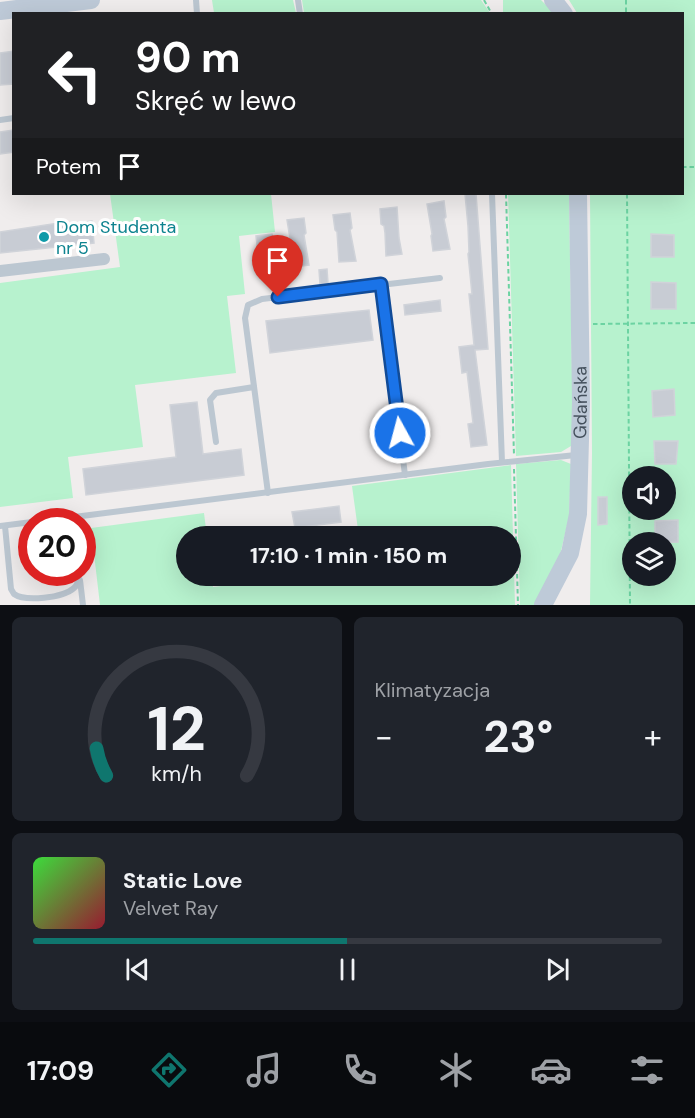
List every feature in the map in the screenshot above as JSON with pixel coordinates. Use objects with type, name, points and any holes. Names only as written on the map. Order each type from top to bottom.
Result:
[{"type":"street","points":[[0,11],[91,0]]},
{"type":"street","points":[[553,0],[562,12]]},
{"type":"street","name":"Gdańska","points":[[543,605],[565,564],[573,542],[578,514],[580,454],[578,195]]},
{"type":"street","points":[[0,271],[104,259]]},
{"type":"lane","points":[[492,195],[502,462]]},
{"type":"lane","points":[[268,493],[245,318],[248,304],[262,299],[440,278]]},
{"type":"lane","points":[[381,284],[405,475]]},
{"type":"lane","points":[[216,442],[210,400],[212,396],[216,393],[254,387]]},
{"type":"lane","points":[[96,517],[502,462],[580,454]]},
{"type":"lane","points":[[18,524],[2,526],[11,589],[14,594],[26,599],[64,594],[76,586]]},
{"type":"lane","points":[[81,586],[83,605]]},
{"type":"path","points":[[507,195],[518,605]]},
{"type":"path","points":[[627,195],[630,605]]},
{"type":"path","points":[[580,324],[695,323]]},
{"type":"green space","points":[[212,0],[293,0],[296,12],[214,12]]},
{"type":"green space","points":[[302,0],[481,0],[489,12],[304,12]]},
{"type":"green space","points":[[503,0],[541,0],[553,12],[503,12]]},
{"type":"green space","points":[[569,0],[695,0],[695,605],[590,605],[592,453],[590,195],[684,195],[684,12],[576,12]]},
{"type":"green space","points":[[110,195],[271,195],[275,232],[239,236],[245,294],[227,296],[236,373],[135,385],[143,447],[68,457],[73,498],[0,507],[0,283],[120,267]]},
{"type":"green space","points":[[508,195],[569,195],[573,436],[571,446],[561,452],[516,456]]},
{"type":"green space","points":[[561,460],[571,464],[569,517],[560,555],[534,605],[520,605],[521,526],[518,526],[516,464]]},
{"type":"green space","points":[[511,465],[513,526],[357,526],[352,486]]},
{"type":"green space","points":[[204,513],[206,526],[176,526],[176,586],[514,586],[515,605],[100,605],[96,571],[96,527]]},
{"type":"building","points":[[12,51],[12,84],[0,85],[0,53]]},
{"type":"building","points":[[12,130],[12,152],[0,154],[0,132]]},
{"type":"building","points":[[465,195],[476,195],[488,349],[475,350],[487,445],[471,447],[468,424],[473,423],[467,372],[462,373],[459,347],[474,345],[469,294],[472,294]]},
{"type":"building","points":[[444,201],[446,217],[444,219],[450,249],[433,251],[427,204]]},
{"type":"building","points":[[397,207],[402,254],[386,256],[385,233],[384,226],[381,224],[380,209]]},
{"type":"building","points":[[350,213],[352,228],[350,230],[356,261],[339,262],[337,232],[333,215]]},
{"type":"building","points":[[304,218],[309,265],[293,267],[287,220]]},
{"type":"building","name":"Dom Studenta nr 5","points":[[92,221],[94,243],[0,253],[0,232],[65,222],[66,224]]},
{"type":"building","points":[[272,234],[276,270],[260,272],[256,236]]},
{"type":"building","points":[[651,234],[674,235],[674,257],[651,257]]},
{"type":"building","points":[[327,269],[328,283],[320,284],[319,270]]},
{"type":"building","points":[[651,282],[676,283],[676,309],[651,309]]},
{"type":"building","points":[[440,300],[441,311],[405,315],[404,305]]},
{"type":"building","points":[[369,310],[373,340],[270,353],[266,321]]},
{"type":"building","points":[[674,389],[675,415],[653,417],[652,391]]},
{"type":"building","points":[[197,402],[203,454],[241,449],[244,475],[86,495],[83,469],[176,457],[170,405]]},
{"type":"building","points":[[654,441],[678,441],[676,464],[655,464]]},
{"type":"building","points":[[598,497],[607,497],[607,524],[598,525]]},
{"type":"building","points":[[339,506],[341,522],[295,526],[292,512]]},
{"type":"building","points":[[678,520],[678,542],[676,542],[676,532],[655,532],[655,521]]},
{"type":"place","name":"Dom Studenta nr 5","points":[[44,237]]},
{"type":"route","points":[[278,297],[381,284],[400,433]]}]
